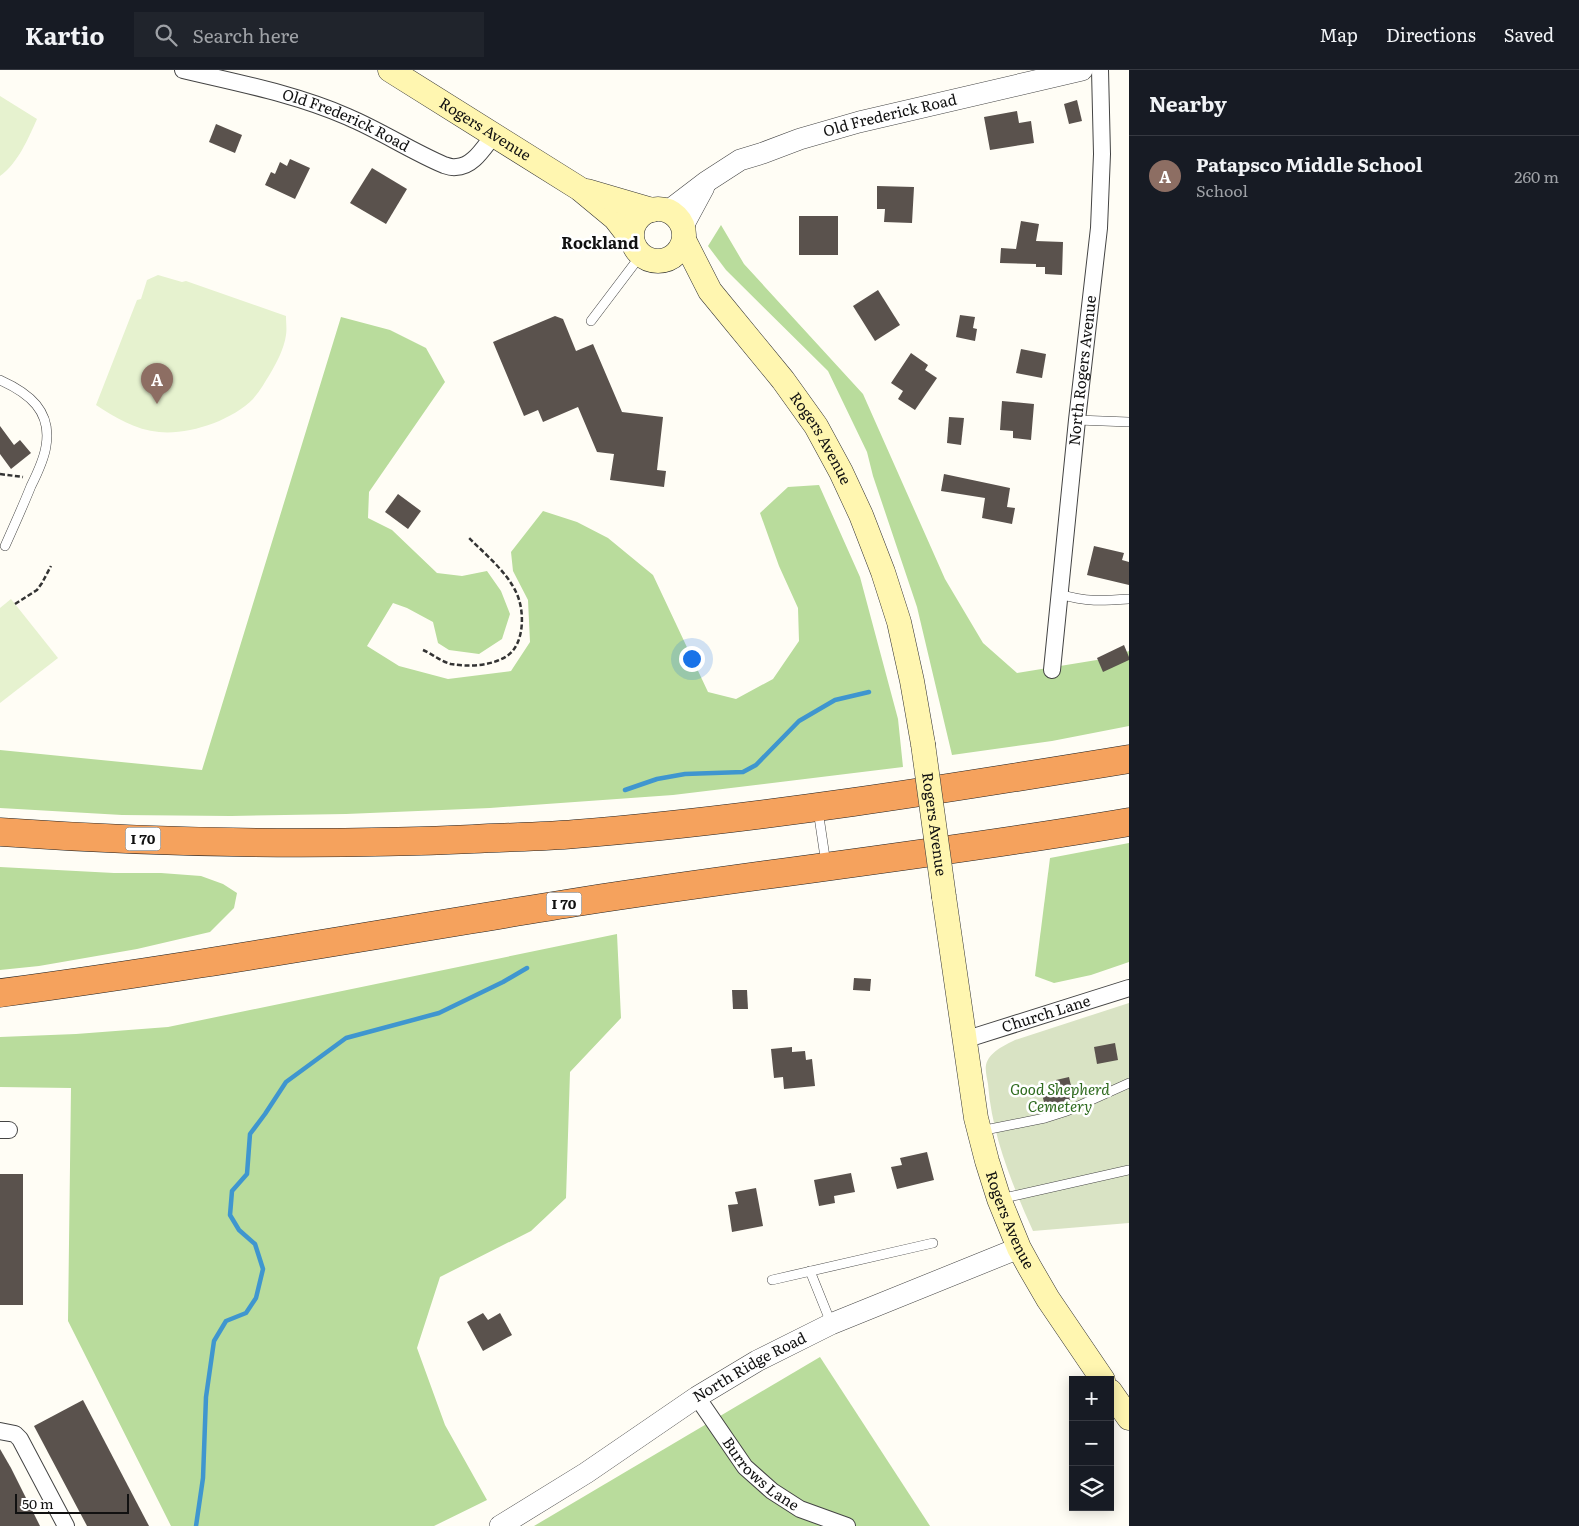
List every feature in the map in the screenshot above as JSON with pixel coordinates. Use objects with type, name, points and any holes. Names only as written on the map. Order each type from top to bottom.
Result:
[{"type":"highway","name":"I 70","points":[[0,832],[258,842],[412,841],[574,834],[818,807],[1129,759]]},
{"type":"highway","name":"I 70","points":[[0,993],[93,981],[596,899],[1040,837],[1129,822]]},
{"type":"main road","name":"Rogers Avenue","points":[[390,70],[580,189],[615,218],[645,252],[710,292]]},
{"type":"main road","name":"Rogers Avenue","points":[[580,189],[672,222],[710,292],[783,380],[816,426],[841,472],[861,515],[883,572],[899,622],[912,681],[923,744],[964,1040],[979,1131],[999,1199],[1019,1248],[1048,1299],[1100,1376]]},
{"type":"main road","points":[[644,214],[672,222],[678,252],[667,260],[645,252],[632,230],[636,220],[644,214]]},
{"type":"main road","points":[[1114,1397],[1129,1418]]},
{"type":"street","name":"Old Frederick Road","points":[[183,70],[321,106],[349,117],[444,165],[456,168],[467,164],[478,155],[494,135]]},
{"type":"street","name":"Old Frederick Road","points":[[672,222],[706,182],[740,160],[800,139],[922,107],[1082,70]]},
{"type":"street","name":"North Rogers Avenue","points":[[1052,670],[1077,420],[1099,228],[1102,154],[1100,70]]},
{"type":"street","name":"Church Lane","points":[[964,1040],[1129,988]]},
{"type":"street","name":"North Ridge Road","points":[[500,1526],[586,1473],[697,1396],[757,1361],[831,1324],[1019,1248]]},
{"type":"street","name":"Burrows Lane","points":[[697,1396],[745,1467],[772,1491],[800,1509],[847,1526]]},
{"type":"street","points":[[4,1431],[14,1434],[20,1439],[66,1526]]},
{"type":"lane","points":[[591,321],[645,252]]},
{"type":"lane","points":[[0,380],[16,387],[39,407],[46,433],[46,446],[5,546]]},
{"type":"lane","points":[[1077,420],[1129,422]]},
{"type":"lane","points":[[1059,594],[1080,600],[1099,602],[1129,599]]},
{"type":"lane","points":[[818,807],[826,866]]},
{"type":"lane","points":[[979,1131],[1044,1118],[1067,1111],[1129,1084]]},
{"type":"lane","points":[[999,1199],[1129,1170]]},
{"type":"lane","points":[[772,1280],[933,1243]]},
{"type":"lane","points":[[810,1271],[831,1324]]},
{"type":"path","points":[[0,474],[34,479]]},
{"type":"path","points":[[423,650],[449,664],[480,665],[508,656],[520,635],[522,622],[521,608],[517,593],[505,576],[468,537]]},
{"type":"path","points":[[15,604],[37,590],[51,566]]},
{"type":"green space","points":[[0,96],[37,119],[17,158],[0,176]]},
{"type":"green space","points":[[721,225],[744,264],[863,394],[945,579],[983,643],[1017,673],[1109,658],[1129,651],[1129,726],[1052,741],[952,755],[917,607],[873,476],[867,452],[828,371],[726,270],[708,246]]},
{"type":"green space","points":[[158,275],[182,282],[186,281],[286,316],[286,333],[282,350],[256,396],[233,414],[196,429],[171,432],[150,431],[126,422],[96,405],[137,300],[141,299],[147,280]]},
{"type":"green space","points":[[341,317],[390,330],[426,348],[445,382],[369,492],[368,518],[392,530],[437,573],[462,576],[487,571],[501,591],[510,614],[502,639],[479,654],[449,650],[438,643],[433,622],[393,603],[367,646],[399,666],[448,679],[511,671],[530,642],[528,600],[513,571],[511,552],[543,511],[577,522],[608,538],[653,575],[708,692],[736,699],[773,679],[799,641],[798,608],[779,566],[760,513],[788,487],[819,485],[860,577],[898,719],[903,767],[673,795],[490,808],[346,814],[231,816],[122,815],[0,808],[0,750],[202,770]]},
{"type":"green space","points":[[11,599],[58,658],[0,703],[0,608]]},
{"type":"green space","points":[[1129,843],[1129,962],[1091,975],[1054,983],[1035,976],[1050,858]]},
{"type":"green space","points":[[0,867],[201,876],[223,884],[237,893],[234,908],[210,932],[137,949],[39,966],[0,970]]},
{"type":"green space","points":[[617,934],[621,1018],[570,1072],[566,1198],[531,1231],[440,1277],[417,1348],[445,1425],[487,1500],[434,1526],[171,1526],[68,1321],[71,1088],[0,1087],[0,1037],[76,1034],[168,1027]]},
{"type":"green space","name":"Good Shepherd Cemetery","points":[[1129,1003],[1129,1223],[1033,1231],[998,1141],[986,1074],[988,1060],[998,1050],[1015,1040]]},
{"type":"green space","points":[[820,1357],[930,1526],[534,1526]]},
{"type":"building","points":[[1077,100],[1082,121],[1069,124],[1064,104]]},
{"type":"building","points":[[1017,111],[1019,123],[1031,121],[1034,143],[990,150],[984,117]]},
{"type":"building","points":[[216,124],[242,135],[235,153],[209,142]]},
{"type":"building","points":[[290,159],[310,168],[295,199],[265,185],[271,172],[275,174],[280,162],[287,166]]},
{"type":"building","points":[[372,168],[407,189],[386,224],[350,203]]},
{"type":"building","points":[[877,186],[914,187],[912,223],[884,222],[885,209],[877,209]]},
{"type":"building","points":[[799,216],[838,216],[838,255],[799,255]]},
{"type":"building","points":[[1021,221],[1039,224],[1036,241],[1063,242],[1062,275],[1045,274],[1045,267],[1036,267],[1036,264],[1000,263],[1001,248],[1016,249]]},
{"type":"building","points":[[878,290],[900,325],[875,341],[853,306]]},
{"type":"building","points":[[960,315],[975,317],[973,328],[977,329],[975,341],[956,337]]},
{"type":"building","points":[[555,316],[563,319],[576,351],[593,344],[622,412],[663,417],[657,470],[666,471],[664,487],[610,480],[614,454],[597,452],[578,407],[543,422],[538,410],[524,416],[493,342]]},
{"type":"building","points":[[1021,349],[1046,354],[1042,378],[1016,373]]},
{"type":"building","points":[[911,353],[928,365],[925,370],[937,378],[915,410],[898,399],[903,391],[891,383]]},
{"type":"building","points":[[1002,401],[1034,404],[1031,440],[1013,438],[1013,431],[1000,430]]},
{"type":"building","points":[[949,417],[964,418],[961,445],[947,443]]},
{"type":"building","points":[[0,426],[14,445],[20,440],[31,453],[11,469],[0,454]]},
{"type":"building","points":[[944,474],[1010,488],[1007,507],[1015,508],[1012,524],[982,518],[985,498],[941,491]]},
{"type":"building","points":[[398,494],[421,511],[408,529],[385,512]]},
{"type":"building","points":[[1094,546],[1124,553],[1122,560],[1129,562],[1129,585],[1087,575]]},
{"type":"building","points":[[1124,645],[1129,660],[1103,672],[1097,658]]},
{"type":"building","points":[[854,978],[871,979],[870,991],[853,990]]},
{"type":"building","points":[[732,990],[747,990],[748,1009],[733,1009]]},
{"type":"building","points":[[1115,1043],[1118,1060],[1097,1064],[1094,1047]]},
{"type":"building","points":[[792,1047],[792,1052],[805,1051],[806,1060],[812,1059],[815,1086],[784,1089],[783,1077],[774,1078],[771,1049]]},
{"type":"building","points":[[1069,1077],[1074,1099],[1045,1106],[1042,1094],[1058,1090],[1056,1080]]},
{"type":"building","points":[[927,1152],[934,1180],[897,1189],[891,1167],[902,1165],[900,1158]]},
{"type":"building","points":[[851,1173],[855,1192],[834,1196],[835,1203],[819,1206],[814,1180]]},
{"type":"building","points":[[0,1174],[23,1174],[23,1305],[0,1305]]},
{"type":"building","points":[[756,1188],[763,1226],[732,1232],[728,1205],[738,1204],[735,1192]]},
{"type":"building","points":[[483,1313],[488,1320],[500,1313],[512,1335],[483,1351],[467,1322]]},
{"type":"building","points":[[83,1400],[149,1526],[87,1526],[34,1426]]},
{"type":"building","points":[[0,1449],[11,1468],[40,1526],[0,1526]]},
{"type":"waterway","points":[[625,790],[657,779],[685,774],[743,772],[756,765],[799,721],[835,700],[869,692]]},
{"type":"waterway","points":[[196,1526],[203,1478],[206,1397],[214,1341],[226,1321],[246,1313],[256,1298],[263,1269],[255,1244],[239,1230],[230,1215],[232,1191],[247,1174],[250,1134],[286,1082],[346,1038],[439,1013],[503,982],[527,968]]},
{"type":"place","name":"Patapsco Middle School","points":[[157,404]]},
{"type":"district","name":"Rockland","points":[[600,243]]}]
